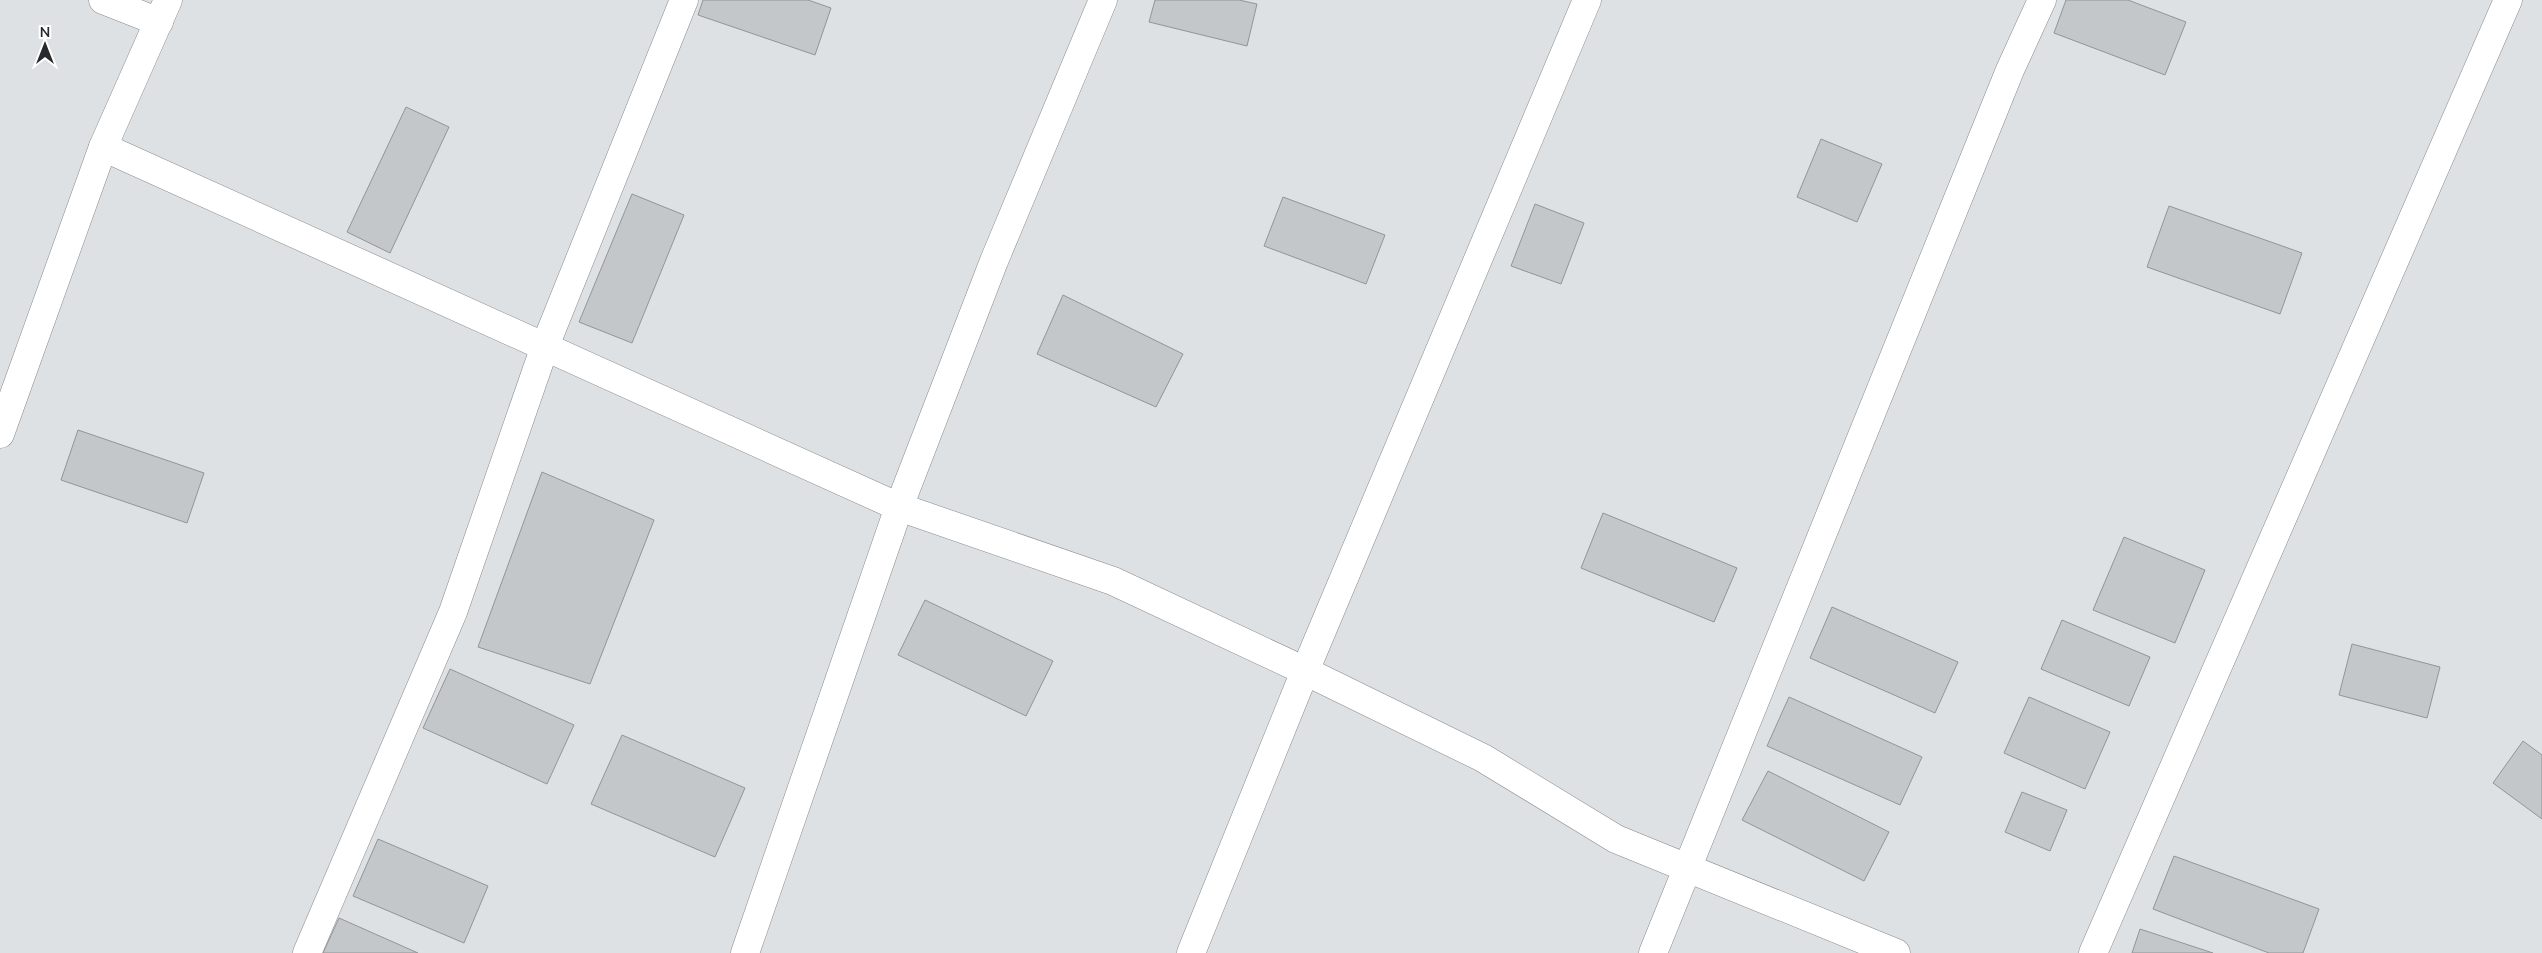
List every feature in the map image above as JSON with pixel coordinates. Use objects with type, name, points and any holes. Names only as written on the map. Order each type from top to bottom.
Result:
[{"type":"street","points":[[0,434],[103,147],[164,11],[103,0]]},
{"type":"street","points":[[306,953],[453,612],[545,346],[684,0]]},
{"type":"street","points":[[745,953],[899,507],[994,261],[1103,0]]},
{"type":"street","points":[[1191,953],[1306,671],[1588,0]]},
{"type":"street","points":[[1652,953],[2010,70],[2042,0]]},
{"type":"street","points":[[2093,953],[2508,0]]},
{"type":"street","points":[[103,147],[899,507],[1113,581],[1306,671],[1483,758],[1616,839],[1896,953]]},
{"type":"building","points":[[703,0],[808,0],[831,8],[815,55],[698,15]]},
{"type":"building","points":[[1155,0],[1239,0],[1257,4],[1247,46],[1149,22]]},
{"type":"building","points":[[2066,0],[2128,0],[2186,22],[2165,75],[2054,33]]},
{"type":"building","points":[[406,107],[449,127],[390,253],[347,232]]},
{"type":"building","points":[[1821,139],[1882,164],[1857,222],[1797,197]]},
{"type":"building","points":[[632,194],[684,215],[632,343],[579,322]]},
{"type":"building","points":[[1283,197],[1385,235],[1366,284],[1264,246]]},
{"type":"building","points":[[1535,204],[1584,223],[1561,284],[1511,266]]},
{"type":"building","points":[[2169,206],[2302,253],[2280,314],[2147,267]]},
{"type":"building","points":[[1063,295],[1183,354],[1156,407],[1037,354]]},
{"type":"building","points":[[78,430],[204,473],[187,523],[61,480]]},
{"type":"building","points":[[542,472],[654,520],[590,684],[478,647]]},
{"type":"building","points":[[1603,513],[1737,568],[1714,622],[1581,568]]},
{"type":"building","points":[[2124,537],[2205,570],[2175,643],[2093,610]]},
{"type":"building","points":[[925,600],[1053,661],[1026,716],[898,655]]},
{"type":"building","points":[[1832,607],[1958,662],[1935,713],[1810,658]]},
{"type":"building","points":[[2062,620],[2150,657],[2129,706],[2041,669]]},
{"type":"building","points":[[2352,644],[2440,667],[2427,718],[2339,695]]},
{"type":"building","points":[[450,669],[574,725],[547,784],[423,728]]},
{"type":"building","points":[[1789,697],[1922,757],[1900,805],[1767,746]]},
{"type":"building","points":[[2029,697],[2110,732],[2085,789],[2004,753]]},
{"type":"building","points":[[622,735],[745,788],[715,857],[591,804]]},
{"type":"building","points":[[2523,741],[2542,755],[2542,819],[2493,783]]},
{"type":"building","points":[[1768,771],[1889,832],[1864,881],[1742,820]]},
{"type":"building","points":[[2022,792],[2067,810],[2050,851],[2005,832]]},
{"type":"building","points":[[378,839],[488,886],[464,943],[353,896]]},
{"type":"building","points":[[2174,856],[2319,909],[2303,953],[2269,953],[2153,909]]},
{"type":"building","points":[[339,918],[418,953],[323,953]]},
{"type":"building","points":[[2140,929],[2213,953],[2132,953]]}]
